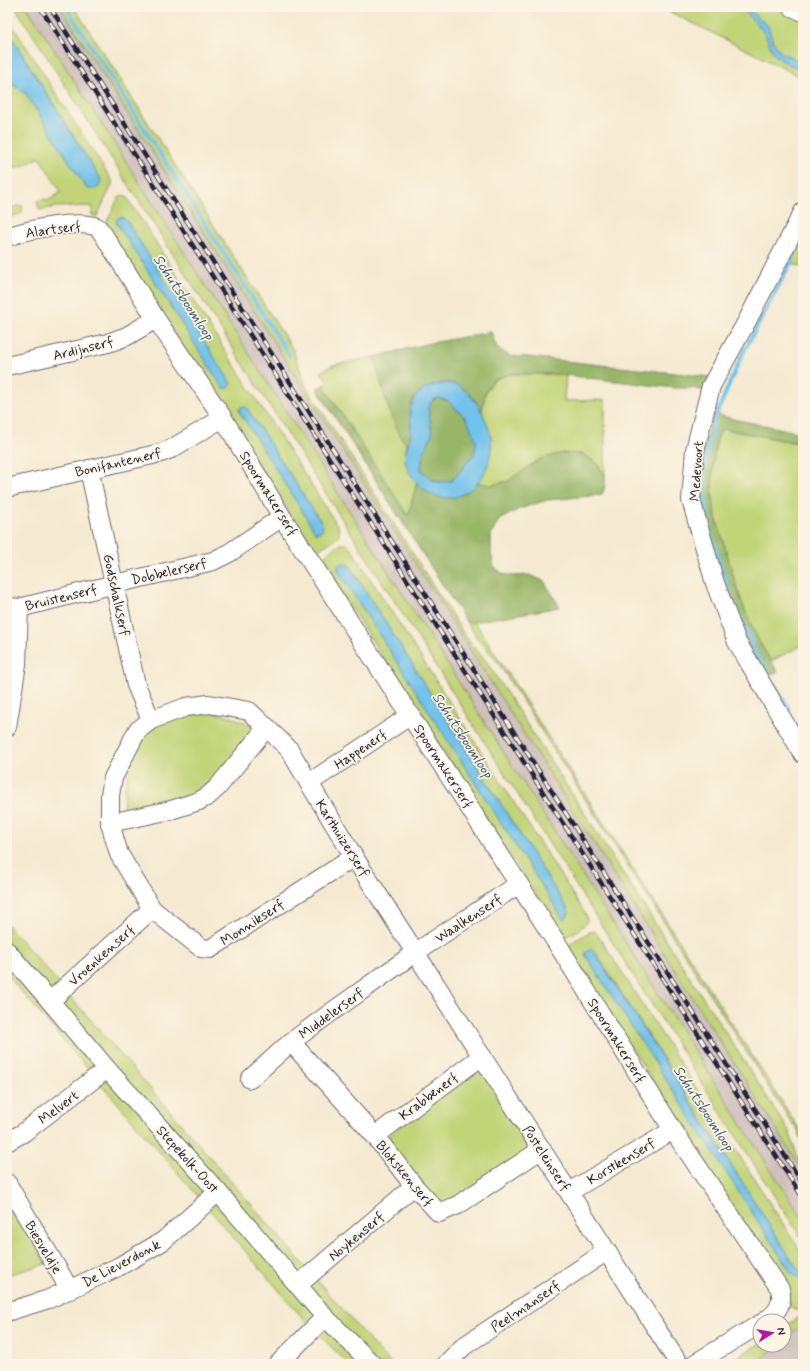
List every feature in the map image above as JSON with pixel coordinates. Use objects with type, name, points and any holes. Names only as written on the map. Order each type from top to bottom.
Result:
[{"type":"street","points":[[792,7],[803,12]]},
{"type":"street","name":"Medevoort","points":[[803,212],[711,386],[695,450],[691,500],[715,583],[737,642],[803,754]]},
{"type":"street","name":"Alartserf","points":[[7,237],[44,228],[84,224],[98,228]]},
{"type":"street","name":"Spoormakerserf","points":[[98,228],[108,241],[156,320],[222,418],[282,517],[519,884],[673,1130],[780,1289],[782,1297],[780,1306],[775,1313]]},
{"type":"street","name":"Ardijnserf","points":[[7,366],[108,343],[128,336],[156,320]]},
{"type":"street","name":"Bonifantenerf","points":[[7,488],[171,449],[222,418]]},
{"type":"street","name":"Godschalkserf","points":[[89,469],[136,685],[151,720]]},
{"type":"street","name":"Dobbelerserf","points":[[115,584],[213,562],[282,517]]},
{"type":"street","name":"Bruistenserf","points":[[13,607],[115,584]]},
{"type":"street","points":[[7,727],[17,664],[13,607]]},
{"type":"street","name":"Karthuizerserf","points":[[152,909],[119,854],[110,823],[110,795],[113,778],[137,731],[151,720],[186,707],[209,704],[249,711],[289,749],[354,857],[416,952]]},
{"type":"street","name":"Happenerf","points":[[309,783],[411,715]]},
{"type":"street","points":[[110,823],[171,810],[199,801],[208,796],[217,788],[267,727]]},
{"type":"street","name":"Monnikserf","points":[[152,909],[201,948],[210,949],[354,857]]},
{"type":"street","name":"Waalkenserf","points":[[416,952],[519,884]]},
{"type":"street","name":"Vroenkenserf","points":[[50,1000],[152,909]]},
{"type":"street","name":"Middelerserf","points":[[250,1079],[291,1042],[416,952]]},
{"type":"street","name":"Posteleinserf","points":[[416,952],[679,1364]]},
{"type":"street","name":"Stepekolk-Oost","points":[[10,962],[50,1000],[108,1069],[218,1192],[325,1317],[372,1364]]},
{"type":"street","name":"Blokskenserf","points":[[291,1042],[375,1136],[414,1186],[439,1213],[458,1205],[542,1149]]},
{"type":"street","name":"Krabbenerf","points":[[375,1136],[482,1056]]},
{"type":"street","name":"Melvert","points":[[7,1142],[23,1133],[108,1069]]},
{"type":"street","name":"Korstkenserf","points":[[569,1192],[673,1130]]},
{"type":"street","name":"Biesveldje","points":[[7,1183],[70,1290]]},
{"type":"street","name":"Noykenserf","points":[[298,1285],[414,1186]]},
{"type":"street","name":"De Lieverdonk","points":[[8,1310],[49,1299],[118,1267],[163,1241],[218,1192]]},
{"type":"street","name":"Peelmanserf","points":[[446,1364],[464,1346],[607,1251]]},
{"type":"street","points":[[278,1364],[325,1317]]},
{"type":"street","points":[[694,1364],[752,1329]]},
{"type":"shaded area","points":[[27,7],[60,7],[803,1171],[803,1220]]},
{"type":"shaded area","points":[[803,1323],[803,1364],[757,1364],[769,1353],[792,1353],[792,1333]]},
{"type":"green space","points":[[15,7],[27,7],[803,1220],[803,1241]]},
{"type":"green space","points":[[60,7],[74,7],[293,350],[306,386],[464,634],[486,661],[789,1131],[797,1155],[803,1164],[803,1171]]},
{"type":"green space","points":[[660,7],[739,7],[762,29],[772,51],[776,56],[803,71],[803,78]]},
{"type":"green space","points":[[746,7],[803,7],[803,63],[779,52],[773,42],[768,26]]},
{"type":"green space","points":[[7,17],[112,181],[112,185],[97,216],[95,217],[92,215],[92,206],[56,207],[39,210],[37,201],[46,199],[48,201],[61,192],[39,157],[24,165],[7,167],[7,85],[13,85],[26,94],[87,189],[101,180],[7,30]]},
{"type":"green space","points":[[121,195],[126,196],[339,528],[337,538],[318,550],[312,548],[105,225]],"holes":[[[241,407],[246,407],[321,522],[322,530],[316,533],[239,411]]]},
{"type":"green space","points":[[22,205],[22,213],[7,218],[7,209],[10,210],[11,208]]},
{"type":"green space","points":[[803,234],[803,268],[790,262]]},
{"type":"green space","points":[[491,332],[497,348],[510,356],[711,377],[705,391],[691,388],[675,388],[556,374],[510,374],[493,380],[485,393],[482,411],[466,391],[450,383],[441,383],[424,389],[416,395],[413,400],[411,411],[411,432],[407,445],[395,426],[383,391],[374,357],[426,344]]},
{"type":"green space","points":[[374,357],[383,391],[395,426],[407,445],[407,465],[417,482],[408,517],[323,385],[328,382],[321,372],[333,365]]},
{"type":"green space","points":[[510,374],[566,375],[564,401],[605,400],[605,476],[598,464],[540,459],[508,481],[491,485],[477,483],[486,469],[491,447],[488,428],[482,411],[485,393],[494,380]]},
{"type":"green space","points":[[323,385],[408,516],[417,482],[425,490],[453,498],[467,492],[477,483],[491,485],[508,481],[540,459],[562,453],[583,454],[598,464],[605,476],[605,486],[602,495],[547,500],[519,509],[499,520],[491,535],[491,554],[494,566],[503,574],[513,576],[529,575],[544,581],[560,607],[467,623],[317,389]]},
{"type":"green space","points":[[438,398],[448,401],[466,418],[477,440],[474,454],[452,481],[438,482],[433,480],[422,471],[421,468],[423,453],[432,435],[428,407],[433,400]]},
{"type":"green space","points":[[713,413],[733,419],[803,433],[803,444],[724,429],[720,431],[715,450],[712,483],[713,504],[718,524],[737,587],[748,616],[758,640],[778,672],[763,676],[740,630],[715,554],[702,508],[701,485],[703,457],[706,437]]},
{"type":"green space","points":[[724,429],[803,444],[803,645],[771,661],[757,637],[743,607],[713,504],[712,483],[715,450],[720,431]]},
{"type":"green space","points":[[341,544],[346,544],[350,547],[586,915],[586,923],[576,931],[563,937],[322,563],[322,560],[326,554]],"holes":[[[349,565],[569,913],[564,919]]]},
{"type":"green space","points":[[475,622],[803,1135],[803,1145],[798,1130],[794,1124],[793,1125],[495,658],[477,638],[467,623]]},
{"type":"green space","points":[[210,712],[223,714],[245,722],[256,728],[213,782],[198,795],[124,814],[125,787],[128,773],[138,747],[146,736],[156,727],[172,718]]},
{"type":"green space","points":[[7,924],[377,1349],[392,1364],[348,1364],[308,1324],[7,975]]},
{"type":"green space","points":[[594,931],[598,935],[803,1255],[803,1307],[798,1310],[794,1310],[788,1304],[786,1289],[569,950],[569,945],[571,943],[589,932]],"holes":[[[594,950],[801,1274],[801,1278]]]},
{"type":"green space","points":[[479,1059],[536,1147],[451,1202],[440,1203],[383,1141]]},
{"type":"green space","points":[[7,1195],[46,1264],[7,1275]]},
{"type":"green space","points":[[803,1315],[803,1323],[792,1333],[792,1322]]},
{"type":"green space","points":[[752,1348],[752,1353],[769,1353],[757,1364],[727,1364]]},
{"type":"water","points":[[739,7],[746,7],[768,26],[773,42],[780,52],[803,63],[803,71],[776,56],[772,51],[762,29]]},
{"type":"water","points":[[7,30],[101,180],[99,187],[87,189],[26,94],[13,85],[7,85]]},
{"type":"water","points":[[122,217],[126,220],[231,383],[229,388],[223,388],[116,222],[118,218]]},
{"type":"water","points":[[438,384],[453,384],[461,387],[473,398],[483,414],[491,437],[490,456],[487,467],[480,480],[469,491],[455,497],[448,498],[434,495],[419,485],[408,470],[405,460],[411,432],[410,414],[413,401],[426,388]],"holes":[[[438,398],[448,401],[466,418],[476,440],[476,446],[474,454],[452,481],[438,482],[422,471],[421,468],[423,453],[432,435],[428,407],[433,400]]]},
{"type":"water","points":[[241,407],[246,407],[321,522],[323,527],[322,530],[316,533],[239,411]]},
{"type":"water","points":[[343,563],[349,565],[567,908],[569,913],[566,918],[564,919],[562,917],[338,571],[338,566]]},
{"type":"water","points":[[593,950],[801,1274],[801,1278],[792,1274],[585,955],[586,952]]},
{"type":"waterway","points":[[66,7],[289,355]]},
{"type":"waterway","points":[[789,709],[759,659],[730,595],[709,527],[703,482],[714,420],[741,357],[803,236]]},
{"type":"waterway","points":[[800,727],[803,733]]},
{"type":"railway","points":[[40,7],[803,1198]]},
{"type":"railway","points":[[50,7],[803,1184]]},
{"type":"water label","name":"Schutsboomloop","points":[[184,297]]},
{"type":"water label","name":"Schutsboomloop","points":[[463,735]]},
{"type":"water label","name":"Schutsboomloop","points":[[704,1108]]}]
